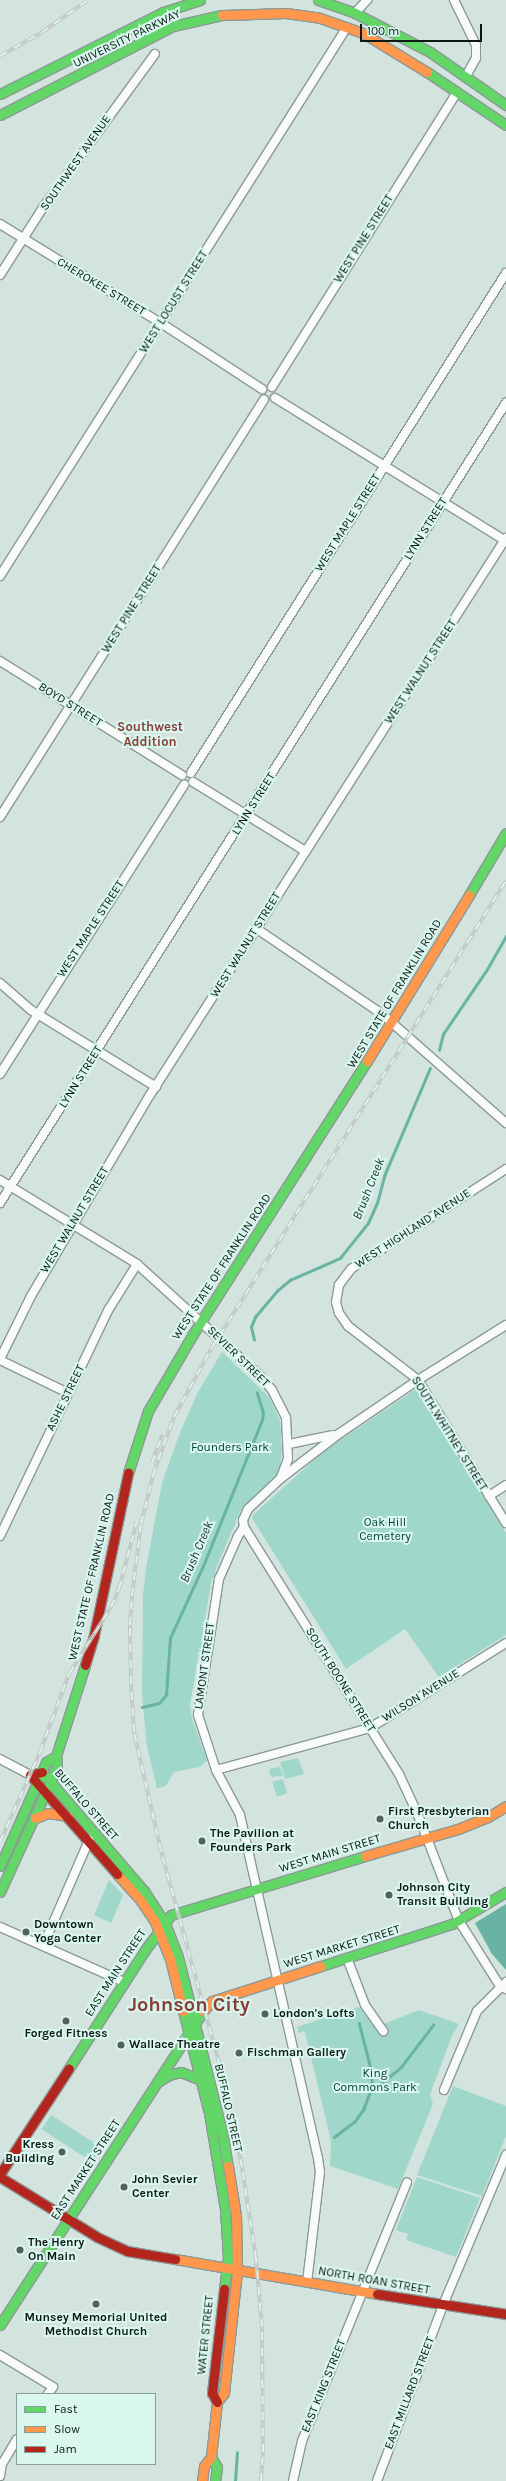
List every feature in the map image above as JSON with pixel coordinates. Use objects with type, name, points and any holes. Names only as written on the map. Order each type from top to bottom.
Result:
[{"type":"main road","name":"UNIVERSITY PARKWAY","points":[[0,94],[163,12],[200,0]]},
{"type":"main road","points":[[318,0],[356,13],[430,52],[506,105]]},
{"type":"main road","name":"UNIVERSITY PARKWAY","points":[[0,115],[173,26],[228,10],[305,15],[347,27],[388,47],[506,125]]},
{"type":"main road","points":[[347,27],[356,13]]},
{"type":"main road","points":[[457,92],[466,76]]},
{"type":"main road","points":[[27,80],[36,97]]},
{"type":"main road","name":"WEST STATE OF FRANKLIN ROAD","points":[[0,1892],[57,1767],[56,1756],[78,1691],[94,1635],[135,1449],[154,1399],[392,1023],[506,833]]},
{"type":"main road","name":"WEST STATE OF FRANKLIN ROAD","points":[[0,1866],[46,1762],[56,1756]]},
{"type":"main road","name":"BUFFALO STREET","points":[[162,1926],[89,1840],[30,1775],[42,1772],[51,1782],[147,1895],[162,1926],[170,1959],[192,2027],[227,2158],[236,2216],[237,2272]]},
{"type":"main road","name":"WEST MAIN STREET","points":[[162,1926],[171,1915],[185,1909],[472,1824],[506,1806]]},
{"type":"main road","points":[[35,1818],[48,1813],[68,1816]]},
{"type":"main road","name":"WEST MARKET STREET","points":[[192,2027],[212,2001],[459,1921],[506,1892]]},
{"type":"main road","name":"EAST MAIN STREET","points":[[0,2175],[124,1982],[162,1926]]},
{"type":"main road","name":"BUFFALO STREET","points":[[192,2027],[201,2080],[216,2143],[225,2209],[228,2257],[226,2270]]},
{"type":"main road","name":"EAST MARKET STREET","points":[[0,2326],[192,2027]]},
{"type":"main road","points":[[157,2082],[169,2075],[181,2072],[201,2080]]},
{"type":"main road","name":"NORTH ROAN STREET","points":[[0,2175],[68,2219],[120,2249],[237,2272],[506,2314]]},
{"type":"main road","name":"WATER STREET","points":[[217,2402],[212,2393],[226,2270]]},
{"type":"main road","name":"WATER STREET","points":[[202,2481],[204,2466],[211,2457],[217,2402],[224,2393],[229,2330],[237,2272]]},
{"type":"main road","name":"WATER STREET","points":[[211,2457],[217,2467],[215,2481]]},
{"type":"street","points":[[356,13],[367,0]]},
{"type":"street","points":[[454,0],[476,45],[476,58],[466,76]]},
{"type":"street","name":"WEST LOCUST STREET","points":[[0,576],[347,27]]},
{"type":"street","name":"SOUTHWEST AVENUE","points":[[0,276],[23,239],[155,54]]},
{"type":"street","name":"WEST PINE STREET","points":[[272,387],[457,92]]},
{"type":"street","name":"CHEROKEE STREET","points":[[0,224],[160,323],[262,389]]},
{"type":"street","name":"WEST MAPLE STREET","points":[[191,773],[506,273]]},
{"type":"street","points":[[265,386],[272,387],[275,390],[275,398],[268,401],[264,400],[261,396],[262,389],[265,386]]},
{"type":"street","points":[[275,398],[506,540]]},
{"type":"street","name":"WEST PINE STREET","points":[[0,817],[264,400]]},
{"type":"street","name":"LYNN STREET","points":[[0,1203],[506,403]]},
{"type":"street","name":"WEST WALNUT STREET","points":[[0,1360],[31,1296],[72,1224],[156,1087],[305,851],[506,540]]},
{"type":"street","name":"BOYD STREET","points":[[0,660],[182,775]]},
{"type":"street","points":[[191,773],[194,778],[193,782],[188,786],[184,785],[181,779],[182,775],[191,773]]},
{"type":"street","points":[[193,782],[305,851]]},
{"type":"street","name":"WEST MAPLE STREET","points":[[0,1074],[184,785]]},
{"type":"street","points":[[257,929],[392,1023],[506,1123]]},
{"type":"street","points":[[0,983],[20,1002],[156,1087]]},
{"type":"street","name":"WEST HIGHLAND AVENUE","points":[[336,1302],[339,1285],[351,1269],[506,1169]]},
{"type":"street","name":"SEVIER STREET","points":[[0,1180],[137,1264],[202,1322],[272,1390],[286,1418],[289,1444]]},
{"type":"street","name":"ASHE STREET","points":[[0,1536],[109,1309],[137,1264]]},
{"type":"street","name":"SOUTH WHITNEY STREET","points":[[336,1302],[339,1313],[348,1326],[418,1380],[506,1523]]},
{"type":"street","name":"LAMONT STREET","points":[[307,2282],[320,2172],[240,1815],[216,1770],[198,1715],[197,1706],[219,1579],[238,1536],[244,1527],[243,1520],[248,1509],[280,1479],[340,1432],[418,1380],[506,1325]]},
{"type":"street","points":[[0,1360],[68,1393]]},
{"type":"street","name":"LAMONT STREET","points":[[280,1479],[286,1468],[289,1444],[319,1439],[340,1432]]},
{"type":"street","points":[[489,1496],[506,1485]]},
{"type":"street","name":"SOUTH BOONE STREET","points":[[244,1527],[399,1774],[427,1838],[459,1921],[504,1986]]},
{"type":"street","name":"WILSON AVENUE","points":[[216,1770],[370,1728],[506,1644]]},
{"type":"street","name":"BUFFALO STREET","points":[[0,1759],[30,1775]]},
{"type":"street","points":[[43,1946],[89,1840]]},
{"type":"street","points":[[0,1927],[124,1982]]},
{"type":"street","points":[[347,1958],[362,1999],[383,2031]]},
{"type":"street","points":[[444,2090],[477,2011],[504,1986]]},
{"type":"street","name":"EAST MILLARD STREET","points":[[377,2481],[443,2305],[506,2155]]},
{"type":"street","name":"EAST KING STREET","points":[[293,2481],[302,2441],[361,2292],[407,2184]]},
{"type":"street","points":[[0,2355],[53,2387],[49,2393]]},
{"type":"street","points":[[0,2476],[4,2459],[16,2441]]},
{"type":"green space","name":"Founders Park","points":[[222,1352],[270,1398],[280,1421],[282,1449],[280,1467],[277,1475],[241,1510],[216,1568],[215,1577],[212,1578],[201,1642],[203,1642],[201,1652],[199,1652],[190,1705],[192,1719],[207,1760],[200,1767],[174,1772],[166,1786],[157,1788],[147,1747],[142,1694],[143,1595],[146,1568],[162,1483],[179,1435],[198,1392]]},
{"type":"green space","name":"Oak Hill Cemetery","points":[[416,1389],[506,1533],[506,1635],[439,1677],[405,1629],[346,1669],[252,1518],[253,1515],[324,1451]]},
{"type":"green space","points":[[298,1758],[304,1774],[285,1779],[280,1762]]},
{"type":"green space","points":[[280,1767],[283,1776],[271,1777],[269,1769]]},
{"type":"green space","points":[[283,1779],[287,1793],[277,1796],[272,1782]]},
{"type":"green space","points":[[109,1880],[123,1895],[111,1923],[94,1915]]},
{"type":"green space","name":"King Commons Park","points":[[359,2007],[372,2024],[386,2023],[419,2010],[459,2024],[452,2036],[430,2095],[433,2104],[398,2189],[330,2166],[331,2141],[306,2036],[304,2031],[299,2033],[297,2027]]},
{"type":"green space","points":[[453,2086],[506,2106],[506,2136],[482,2196],[417,2175]]},
{"type":"green space","points":[[51,2115],[101,2148],[92,2162],[42,2129]]},
{"type":"green space","points":[[417,2177],[480,2198],[456,2257],[406,2240],[408,2234],[396,2230]]},
{"type":"shaded area","points":[[506,1904],[506,1970],[492,1954],[475,1923]]},
{"type":"waterway","name":"Brush Creek","points":[[439,1050],[443,1034],[486,971],[506,936]]},
{"type":"waterway","name":"Brush Creek","points":[[254,1340],[251,1327],[255,1317],[278,1290],[290,1280],[340,1258],[368,1223],[377,1203],[384,1176],[430,1068]]},
{"type":"waterway","name":"Brush Creek","points":[[142,1707],[159,1703],[166,1695],[170,1638],[203,1566],[262,1420],[263,1413],[257,1393]]},
{"type":"waterway","name":"Brush Creek","points":[[334,2137],[355,2121],[363,2110],[372,2087],[371,2071],[359,2024]]},
{"type":"waterway","name":"Brush Creek","points":[[372,2087],[382,2083],[401,2067],[433,2025]]},
{"type":"waterway","name":"Brush Creek","points":[[235,2481],[237,2453]]},
{"type":"railway","points":[[0,56],[41,33],[88,0]]},
{"type":"railway","points":[[261,2481],[263,2452],[262,2327],[256,2259],[242,2167],[224,2081],[161,1851],[134,1732],[131,1684],[130,1625],[141,1524],[153,1475],[174,1417],[211,1349],[506,881]]},
{"type":"railway","points":[[152,1463],[162,1435]]},
{"type":"railway","points":[[0,1842],[40,1752],[69,1674],[111,1607],[119,1589],[137,1521]]},
{"type":"traffic: fast","points":[[0,94],[163,12],[200,0]]},
{"type":"traffic: fast","points":[[318,0],[355,13],[430,52],[506,105]]},
{"type":"traffic: fast","points":[[0,115],[173,26],[222,15]]},
{"type":"traffic: fast","points":[[427,72],[506,125]]},
{"type":"traffic: fast","points":[[469,895],[506,833]]},
{"type":"traffic: fast","points":[[128,1473],[148,1411],[193,1334],[367,1061]]},
{"type":"traffic: fast","points":[[0,1892],[57,1767],[56,1756],[85,1665]]},
{"type":"traffic: fast","points":[[0,1866],[46,1762],[56,1756]]},
{"type":"traffic: fast","points":[[42,1772],[144,1891],[165,1923],[178,1957],[223,2136],[228,2166]]},
{"type":"traffic: fast","points":[[69,2068],[145,1950],[171,1915],[365,1856]]},
{"type":"traffic: fast","points":[[321,1966],[452,1924],[506,1892]]},
{"type":"traffic: fast","points":[[183,2011],[209,2113],[225,2209],[228,2257],[224,2289]]},
{"type":"traffic: fast","points":[[0,2325],[203,2011]]},
{"type":"traffic: fast","points":[[157,2082],[169,2075],[181,2072],[201,2080]]},
{"type":"traffic: fast","points":[[211,2457],[217,2467],[215,2481]]},
{"type":"traffic: slow","points":[[222,15],[286,13],[320,18],[363,33],[427,72]]},
{"type":"traffic: slow","points":[[367,1061],[469,895]]},
{"type":"traffic: slow","points":[[365,1856],[458,1829],[488,1817],[506,1806]]},
{"type":"traffic: slow","points":[[35,1818],[48,1813],[68,1816]]},
{"type":"traffic: slow","points":[[117,1874],[141,1901],[155,1922],[170,1959],[183,2011]]},
{"type":"traffic: slow","points":[[203,2011],[212,2001],[321,1966]]},
{"type":"traffic: slow","points":[[202,2481],[204,2466],[211,2457],[217,2402],[224,2393],[237,2271],[236,2216],[228,2166]]},
{"type":"traffic: slow","points":[[175,2259],[377,2294]]},
{"type":"traffic: jam","points":[[85,1665],[94,1635],[128,1473]]},
{"type":"traffic: jam","points":[[42,1772],[30,1775],[117,1874]]},
{"type":"traffic: jam","points":[[0,2174],[69,2068]]},
{"type":"traffic: jam","points":[[0,2177],[97,2237],[127,2251],[175,2259]]},
{"type":"traffic: jam","points":[[217,2402],[212,2393],[224,2289]]},
{"type":"traffic: jam","points":[[377,2294],[506,2314]]},
{"type":"place","name":"First Presbyterian Church","points":[[380,1819]]},
{"type":"place","name":"The Pavilion at Founders Park","points":[[202,1841]]},
{"type":"place","name":"Johnson City Transit Building","points":[[389,1895]]},
{"type":"place","name":"Downtown Yoga Center","points":[[26,1932]]},
{"type":"place","name":"London's Lofts","points":[[265,2014]]},
{"type":"place","name":"Forged Fitness","points":[[66,2021]]},
{"type":"place","name":"Wallace Theatre","points":[[121,2045]]},
{"type":"place","name":"Fischman Gallery","points":[[239,2053]]},
{"type":"place","name":"Kress Building","points":[[62,2152]]},
{"type":"place","name":"John Sevier Center","points":[[124,2187]]},
{"type":"place","name":"The Henry On Main","points":[[20,2250]]},
{"type":"place","name":"Munsey Memorial United Methodist Church","points":[[96,2304]]},
{"type":"district","name":"Southwest Addition","points":[[150,736]]},
{"type":"district","name":"Johnson City","points":[[189,2004]]}]
